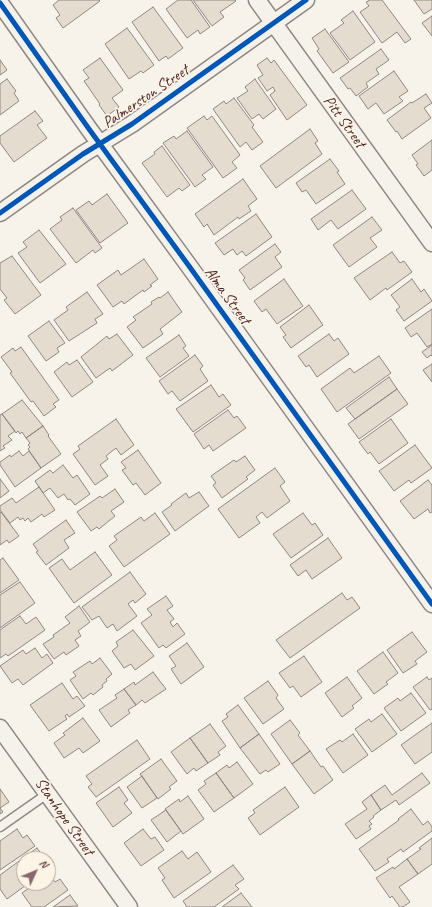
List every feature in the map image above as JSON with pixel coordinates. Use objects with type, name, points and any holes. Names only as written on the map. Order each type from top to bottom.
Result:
[{"type":"street","name":"Pitt Street","points":[[257,0],[432,243]]},
{"type":"street","name":"Palmerston Street","points":[[0,213],[83,154],[132,124],[306,0]]},
{"type":"street","name":"Alma Street","points":[[0,4],[432,604]]},
{"type":"street","name":"Stanhope Street","points":[[0,728],[129,907]]},
{"type":"lane","points":[[0,827],[47,794]]},
{"type":"building","points":[[59,0],[100,1],[63,28],[56,18],[60,15],[53,5]]},
{"type":"building","points":[[178,0],[191,0],[210,27],[200,34],[198,30],[187,38],[166,9]]},
{"type":"building","points":[[193,0],[236,1],[220,12],[224,17],[212,26]]},
{"type":"building","points":[[370,0],[382,0],[411,39],[405,43],[397,32],[382,43],[360,12],[369,6],[366,2]]},
{"type":"building","points":[[414,0],[432,0],[432,9],[424,14]]},
{"type":"building","points":[[153,7],[183,48],[168,59],[166,56],[159,61],[132,22]]},
{"type":"building","points":[[353,11],[375,42],[350,60],[330,33],[344,23],[341,20]]},
{"type":"building","points":[[432,16],[432,36],[422,23]]},
{"type":"building","points":[[127,28],[154,65],[143,73],[141,71],[129,79],[105,44]]},
{"type":"building","points":[[325,29],[349,62],[333,73],[317,51],[319,49],[312,38]]},
{"type":"building","points":[[381,49],[389,60],[376,69],[379,74],[366,83],[368,87],[356,96],[350,88],[348,89],[340,78]]},
{"type":"building","points":[[100,58],[123,90],[112,98],[119,107],[107,116],[84,81],[89,78],[83,70]]},
{"type":"building","points":[[267,58],[271,63],[274,60],[307,105],[287,120],[270,95],[275,91],[273,87],[267,91],[258,78],[263,75],[257,65]]},
{"type":"building","points":[[0,60],[7,70],[0,75]]},
{"type":"building","points":[[394,71],[408,91],[399,97],[403,101],[384,114],[376,103],[368,109],[359,96]]},
{"type":"building","points":[[7,79],[16,91],[14,93],[19,101],[0,115],[0,84]]},
{"type":"building","points":[[255,79],[276,109],[263,119],[259,114],[252,119],[237,98],[248,91],[245,87]]},
{"type":"building","points":[[426,94],[432,103],[424,108],[431,118],[402,139],[387,120],[411,102],[412,103]]},
{"type":"building","points":[[234,98],[254,125],[252,127],[263,142],[252,150],[246,142],[240,147],[213,109],[224,101],[226,104]]},
{"type":"building","points":[[35,111],[43,121],[37,125],[47,138],[14,162],[0,143],[0,136]]},
{"type":"building","points":[[204,116],[207,120],[212,116],[240,155],[232,162],[237,168],[223,178],[187,128]]},
{"type":"building","points":[[310,129],[318,141],[315,143],[322,154],[276,188],[260,166]]},
{"type":"building","points":[[187,131],[213,167],[202,175],[206,179],[195,187],[163,143],[174,136],[176,139]]},
{"type":"building","points":[[432,140],[432,170],[424,176],[416,165],[418,164],[412,155]]},
{"type":"building","points":[[162,146],[190,185],[182,191],[179,188],[167,197],[142,163],[155,154],[154,152]]},
{"type":"building","points":[[330,159],[339,171],[337,172],[345,184],[316,204],[306,190],[302,192],[296,183]]},
{"type":"building","points":[[243,179],[257,199],[248,206],[251,211],[239,219],[238,217],[214,235],[207,224],[204,227],[195,214]]},
{"type":"building","points":[[352,190],[366,209],[338,229],[331,220],[318,230],[311,219]]},
{"type":"building","points":[[107,194],[128,223],[100,243],[76,210],[89,201],[92,205]]},
{"type":"building","points":[[73,208],[102,248],[95,253],[93,250],[76,263],[50,229],[62,220],[60,217]]},
{"type":"building","points":[[256,214],[272,237],[246,256],[242,251],[237,255],[233,249],[224,255],[215,243]]},
{"type":"building","points":[[372,217],[382,230],[370,238],[377,247],[349,267],[333,245]]},
{"type":"building","points":[[39,230],[66,264],[40,283],[18,253],[27,247],[23,242]]},
{"type":"building","points":[[275,244],[281,252],[275,257],[282,267],[250,290],[243,280],[245,278],[239,270]]},
{"type":"building","points":[[392,252],[400,263],[404,261],[412,272],[370,300],[354,278]]},
{"type":"building","points":[[12,256],[41,295],[15,314],[4,300],[7,298],[0,289],[0,263]]},
{"type":"building","points":[[144,259],[158,279],[144,292],[143,290],[124,304],[122,301],[113,307],[97,285],[118,270],[121,275]]},
{"type":"building","points":[[284,279],[303,306],[277,324],[266,309],[262,312],[254,301]]},
{"type":"building","points":[[412,279],[421,292],[424,289],[432,301],[404,321],[396,310],[400,307],[391,295]]},
{"type":"building","points":[[87,292],[103,314],[95,319],[97,323],[69,341],[54,320],[68,310],[66,307]]},
{"type":"building","points":[[168,292],[182,312],[160,329],[163,334],[143,348],[127,327],[136,320],[133,317],[152,304],[151,302]]},
{"type":"building","points":[[309,305],[323,325],[291,348],[283,337],[286,335],[280,327]]},
{"type":"building","points":[[432,309],[432,344],[427,347],[417,333],[411,337],[405,328]]},
{"type":"building","points":[[49,321],[65,343],[57,348],[59,352],[46,361],[28,336]]},
{"type":"building","points":[[117,334],[133,355],[112,371],[110,368],[96,378],[81,357],[107,336],[109,339]]},
{"type":"building","points":[[329,334],[334,341],[338,338],[349,354],[317,377],[309,365],[306,367],[298,356]]},
{"type":"building","points":[[179,335],[186,346],[183,348],[189,356],[160,377],[146,358]]},
{"type":"building","points":[[432,345],[432,356],[431,355],[427,358],[422,352]]},
{"type":"building","points":[[21,347],[59,400],[53,404],[56,407],[44,416],[33,401],[31,402],[10,373],[12,372],[1,357],[13,348],[15,351]]},
{"type":"building","points":[[195,355],[203,366],[200,369],[208,381],[180,401],[172,391],[168,394],[159,381]]},
{"type":"building","points":[[379,356],[391,373],[337,412],[321,389],[350,368],[354,373]]},
{"type":"building","points":[[77,360],[93,382],[72,397],[54,372],[67,362],[69,365]]},
{"type":"building","points":[[432,364],[432,382],[423,370]]},
{"type":"building","points":[[389,377],[397,389],[355,419],[346,408]]},
{"type":"building","points":[[211,385],[219,397],[223,394],[231,405],[193,432],[176,409]]},
{"type":"building","points":[[397,389],[408,404],[359,439],[348,424]]},
{"type":"building","points":[[22,400],[43,426],[26,438],[22,432],[20,434],[18,431],[16,433],[2,414]]},
{"type":"building","points":[[228,410],[234,418],[237,416],[246,428],[213,451],[209,445],[204,449],[194,434]]},
{"type":"building","points":[[2,414],[15,431],[8,436],[12,440],[3,446],[5,448],[0,451],[0,415]]},
{"type":"building","points":[[116,419],[134,445],[121,455],[116,448],[106,456],[108,459],[100,465],[108,476],[95,485],[73,454],[80,449],[78,446]]},
{"type":"building","points":[[391,419],[408,443],[379,464],[370,452],[368,454],[359,442]]},
{"type":"building","points":[[43,426],[49,435],[48,436],[61,454],[41,468],[28,449],[30,447],[28,445],[30,443],[26,438]]},
{"type":"building","points":[[415,445],[432,468],[411,483],[409,480],[394,491],[379,471]]},
{"type":"building","points":[[138,450],[161,483],[145,495],[136,483],[133,485],[122,470],[126,468],[121,462]]},
{"type":"building","points":[[19,451],[23,456],[29,451],[41,468],[15,487],[0,465],[0,462]]},
{"type":"building","points":[[245,456],[255,470],[246,477],[248,479],[222,498],[213,485],[216,483],[211,476],[234,460],[236,462]]},
{"type":"building","points":[[63,465],[73,478],[77,475],[90,494],[75,505],[70,499],[68,500],[64,494],[58,498],[50,488],[43,493],[35,481],[50,470],[53,473]]},
{"type":"building","points":[[275,468],[285,482],[280,486],[290,501],[267,518],[262,512],[256,517],[260,523],[239,538],[218,509]]},
{"type":"building","points":[[0,479],[9,491],[0,498]]},
{"type":"building","points":[[428,480],[432,485],[432,512],[430,513],[428,509],[414,519],[400,501]]},
{"type":"building","points":[[39,487],[55,510],[44,517],[42,514],[31,522],[28,518],[25,521],[23,518],[20,520],[18,517],[10,523],[0,510],[0,506],[12,498],[16,503]]},
{"type":"building","points":[[115,489],[124,502],[111,511],[115,516],[99,529],[97,527],[91,531],[77,512],[100,496],[102,498]]},
{"type":"building","points":[[199,492],[209,506],[175,531],[162,512],[186,493],[189,498]]},
{"type":"building","points":[[1,512],[19,536],[9,543],[7,540],[0,545],[0,513]]},
{"type":"building","points":[[155,513],[170,534],[124,567],[109,546],[117,540],[114,536],[141,517],[144,521]]},
{"type":"building","points":[[303,513],[312,525],[315,523],[323,535],[291,558],[273,534]]},
{"type":"building","points":[[66,520],[75,533],[64,540],[69,548],[46,565],[36,552],[38,551],[33,544]]},
{"type":"building","points":[[328,538],[342,558],[312,579],[306,570],[298,576],[290,565]]},
{"type":"building","points":[[95,552],[112,575],[74,603],[49,568],[62,559],[70,570]]},
{"type":"building","points":[[3,558],[19,580],[0,593],[0,560]]},
{"type":"building","points":[[130,572],[146,594],[135,603],[133,600],[128,604],[137,616],[117,631],[113,624],[107,628],[99,616],[92,620],[82,607]]},
{"type":"building","points":[[20,582],[35,603],[0,628],[0,595]]},
{"type":"building","points":[[342,593],[347,600],[352,597],[360,608],[290,658],[276,640]]},
{"type":"building","points":[[166,596],[173,606],[167,610],[174,619],[170,622],[173,627],[177,623],[185,634],[166,648],[163,645],[159,648],[141,623],[152,615],[147,609]]},
{"type":"building","points":[[79,606],[90,622],[78,631],[81,636],[75,640],[79,646],[66,655],[64,652],[54,659],[43,644],[54,637],[53,635],[70,623],[65,617]]},
{"type":"building","points":[[20,616],[26,624],[36,617],[45,630],[8,656],[6,654],[0,658],[0,630]]},
{"type":"building","points":[[133,630],[154,656],[135,670],[131,664],[124,668],[112,651],[118,646],[116,642]]},
{"type":"building","points":[[412,632],[427,652],[415,661],[417,664],[403,673],[387,650]]},
{"type":"building","points":[[187,643],[204,667],[181,684],[171,669],[176,666],[169,656]]},
{"type":"building","points":[[35,648],[42,658],[47,654],[53,663],[23,685],[18,679],[12,683],[0,666],[23,650],[26,654]]},
{"type":"building","points":[[383,652],[398,673],[386,682],[388,684],[374,694],[357,671]]},
{"type":"building","points":[[304,656],[322,682],[301,697],[293,686],[290,688],[279,673]]},
{"type":"building","points":[[100,658],[112,674],[106,679],[107,681],[102,685],[103,687],[93,695],[91,693],[83,699],[70,680],[76,676],[73,672],[90,661],[92,664]]},
{"type":"building","points":[[153,672],[166,689],[145,703],[142,700],[136,705],[124,689],[134,682],[135,685]]},
{"type":"building","points":[[347,677],[362,698],[352,706],[354,708],[342,717],[325,693]]},
{"type":"building","points":[[427,677],[429,680],[432,678],[432,709],[430,710],[413,687]]},
{"type":"building","points":[[268,681],[278,695],[276,698],[284,709],[263,724],[244,698]]},
{"type":"building","points":[[62,683],[73,699],[77,696],[85,706],[69,717],[67,714],[65,716],[67,719],[49,731],[30,705]]},
{"type":"building","points":[[124,689],[136,705],[128,710],[130,713],[111,727],[99,710],[117,698],[115,695]]},
{"type":"building","points":[[411,693],[426,713],[401,731],[384,708],[398,698],[400,701]]},
{"type":"building","points":[[238,705],[259,734],[240,748],[222,721],[228,717],[226,714]]},
{"type":"building","points":[[382,714],[397,734],[372,752],[355,729],[369,719],[371,722]]},
{"type":"building","points":[[83,718],[100,741],[83,753],[79,748],[64,758],[54,743],[65,735],[63,733]]},
{"type":"building","points":[[290,720],[300,733],[298,735],[310,751],[292,764],[271,734]]},
{"type":"building","points":[[432,723],[432,752],[415,764],[401,745]]},
{"type":"building","points":[[210,724],[226,746],[218,752],[220,755],[208,763],[190,738]]},
{"type":"building","points":[[259,734],[280,764],[268,772],[266,770],[260,774],[240,748]]},
{"type":"building","points":[[353,734],[368,755],[343,773],[326,749],[340,740],[342,742]]},
{"type":"building","points":[[190,738],[208,763],[196,771],[194,768],[187,774],[171,752]]},
{"type":"building","points":[[137,740],[150,759],[96,797],[88,787],[92,784],[86,776]]},
{"type":"building","points":[[310,751],[321,767],[323,766],[333,780],[314,794],[292,764]]},
{"type":"building","points":[[161,759],[177,781],[169,787],[171,789],[158,799],[140,774]]},
{"type":"building","points":[[237,762],[253,784],[234,798],[216,773],[227,765],[229,768]]},
{"type":"building","points":[[216,773],[234,798],[214,812],[198,790],[206,784],[204,781]]},
{"type":"building","points":[[422,773],[430,783],[399,805],[396,800],[381,810],[371,795],[385,785],[392,795]]},
{"type":"building","points":[[142,776],[157,798],[142,808],[127,787]]},
{"type":"building","points":[[119,787],[128,800],[124,803],[132,813],[113,827],[96,803]]},
{"type":"building","points":[[285,787],[299,807],[260,835],[248,818],[255,813],[253,810]]},
{"type":"building","points":[[0,789],[9,802],[0,808]]},
{"type":"building","points":[[371,795],[381,810],[369,821],[372,824],[369,826],[371,829],[356,839],[345,824],[367,809],[362,802]]},
{"type":"building","points":[[188,796],[204,819],[183,834],[165,809],[179,799],[180,802]]},
{"type":"building","points":[[411,809],[423,825],[428,821],[432,827],[432,831],[403,852],[401,849],[387,859],[389,862],[375,871],[359,849],[399,820],[398,819]]},
{"type":"building","points":[[166,810],[181,831],[167,842],[151,820]]},
{"type":"building","points":[[17,829],[23,838],[27,835],[35,846],[28,851],[16,851],[16,859],[0,870],[0,841]]},
{"type":"building","points":[[143,829],[151,839],[155,837],[164,850],[141,866],[124,843]]},
{"type":"building","points":[[432,838],[432,864],[418,874],[407,859],[421,849],[419,848]]},
{"type":"building","points":[[182,851],[188,859],[197,852],[211,872],[174,898],[162,880],[165,878],[158,868]]},
{"type":"building","points":[[407,859],[418,874],[399,887],[410,902],[403,907],[400,907],[392,896],[390,898],[376,878],[393,867],[394,869]]},
{"type":"building","points":[[16,863],[16,891],[18,891],[7,899],[0,889],[0,875]]},
{"type":"building","points":[[233,865],[244,879],[235,885],[239,889],[214,907],[187,907],[183,901]]},
{"type":"building","points":[[60,879],[68,890],[44,907],[32,907],[22,893],[25,891],[56,891],[56,881]]},
{"type":"building","points":[[241,893],[252,907],[222,907]]},
{"type":"building","points":[[70,895],[78,906],[53,907]]},
{"type":"cycle path","points":[[0,213],[83,154],[132,124],[306,0]]},
{"type":"cycle path","points":[[0,3],[89,129],[432,604]]}]
